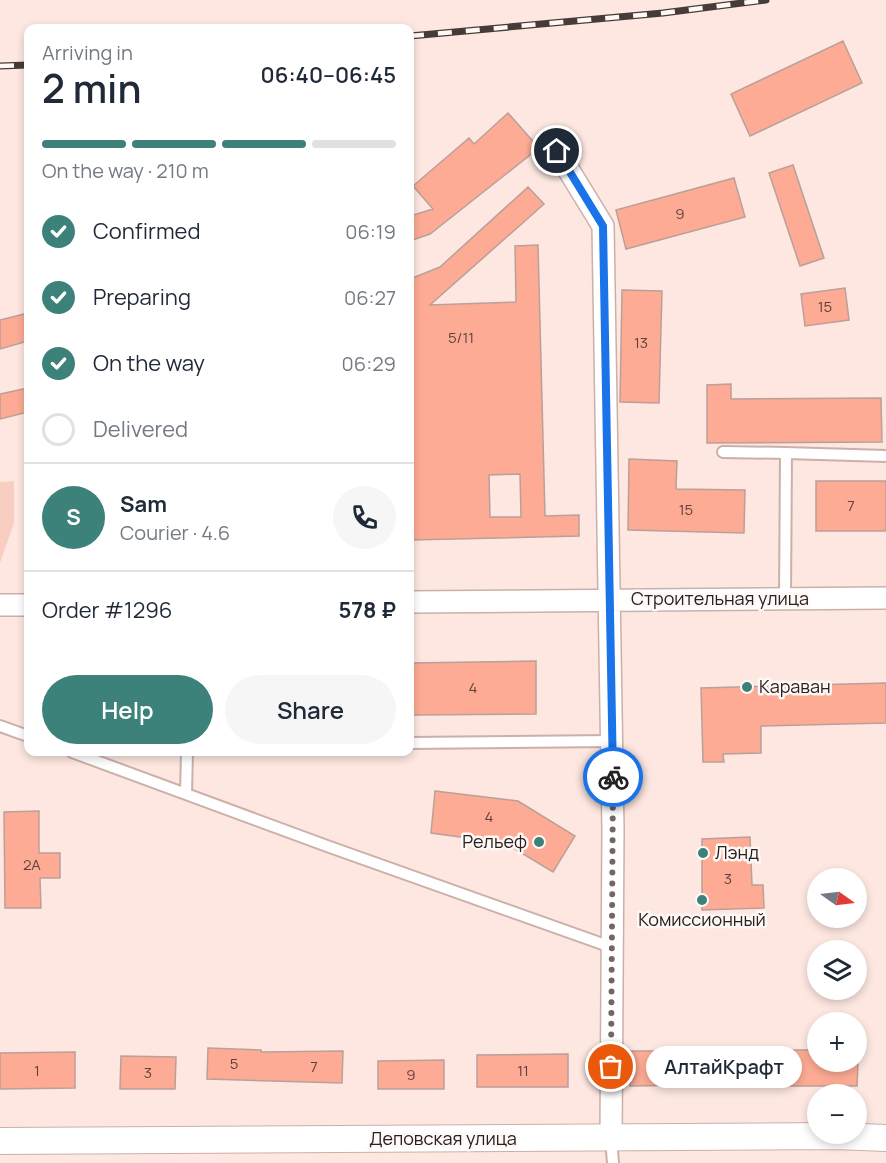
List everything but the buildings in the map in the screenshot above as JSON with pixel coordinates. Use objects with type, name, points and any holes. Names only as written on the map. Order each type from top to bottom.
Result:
[{"type":"street","points":[[557,151],[603,226],[611,600],[612,1151]]},
{"type":"street","name":"Строительная улица","points":[[414,602],[886,598]]},
{"type":"street","points":[[0,605],[24,605]]},
{"type":"street","name":"Деповская улица","points":[[0,1141],[612,1151],[836,1136],[886,1138]]},
{"type":"lane","points":[[723,452],[886,456]]},
{"type":"lane","points":[[785,599],[786,453]]},
{"type":"lane","points":[[0,726],[24,735]]},
{"type":"lane","points":[[414,743],[612,741]]},
{"type":"lane","points":[[83,756],[611,947]]},
{"type":"lane","points":[[186,794],[187,756]]},
{"type":"shaded area","points":[[14,481],[14,523],[0,563],[0,482]]},
{"type":"railway","points":[[414,36],[663,13],[766,0]]},
{"type":"railway","points":[[0,66],[24,65]]},
{"type":"way so far","points":[[611,1067],[613,777]]},
{"type":"place","name":"Караван","points":[[747,687]]},
{"type":"place","name":"Рельеф","points":[[539,842]]},
{"type":"place","name":"Лэнд","points":[[703,853]]},
{"type":"place","name":"Комиссионный","points":[[702,900]]},
{"type":"place","name":"АлтайКрафт","points":[[611,1067]]},
{"type":"route","points":[[557,151],[587,196],[603,226],[613,777]]}]
